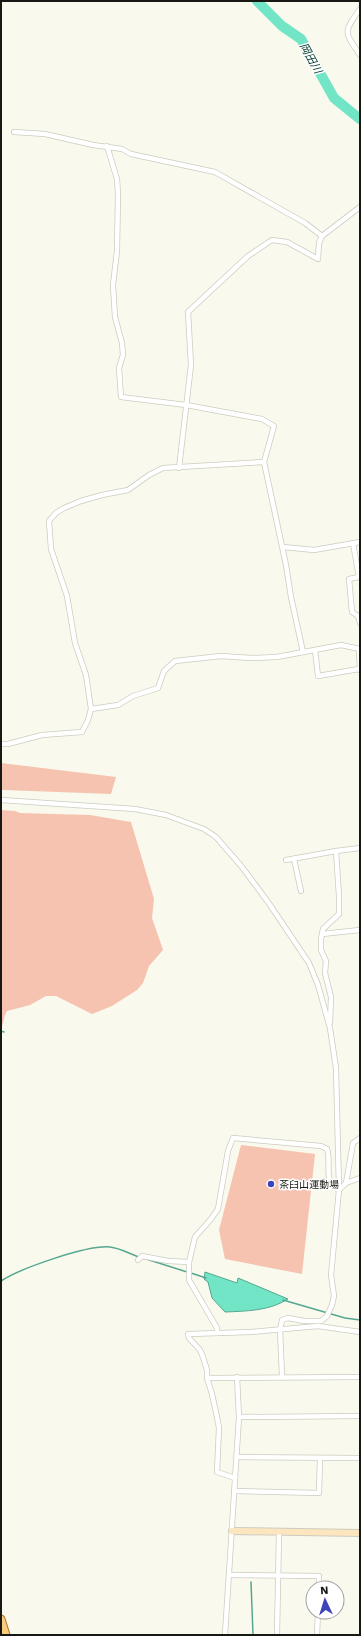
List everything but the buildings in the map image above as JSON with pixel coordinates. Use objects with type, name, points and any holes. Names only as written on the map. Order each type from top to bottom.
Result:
[{"type":"main road","points":[[1,1619],[6,1635]]},
{"type":"street","points":[[360,9],[347,27],[347,36],[360,55]]},
{"type":"street","points":[[14,132],[45,134],[107,146],[122,149],[131,154],[215,172],[305,223],[322,236]]},
{"type":"street","points":[[107,146],[117,179],[118,194],[118,251],[113,285],[115,317],[123,349],[123,355],[119,368],[121,398],[186,405],[262,420],[274,426],[264,462],[283,547],[291,597],[303,652]]},
{"type":"street","points":[[179,468],[191,365],[188,312],[248,256],[272,240],[287,242],[318,259],[319,243],[322,236],[360,207]]},
{"type":"street","points":[[1,744],[8,744],[42,735],[82,732],[88,720],[91,709],[86,675],[75,642],[67,596],[51,549],[49,521],[56,513],[81,501],[128,490],[149,475],[163,468],[264,462]]},
{"type":"street","points":[[283,547],[314,550],[360,542]]},
{"type":"street","points":[[353,543],[359,577],[349,579],[352,612],[358,616],[360,623]]},
{"type":"street","points":[[91,709],[118,705],[133,696],[158,688],[164,671],[176,661],[221,656],[251,658],[277,657],[341,645],[359,649],[360,670],[318,676],[315,650]]},
{"type":"street","points":[[1,800],[135,809],[166,815],[204,829],[216,837],[242,868],[302,951],[318,984],[330,1028],[336,1068],[339,1190],[331,1275],[334,1301],[324,1319],[316,1321],[284,1318],[280,1323],[282,1376]]},
{"type":"street","points":[[286,860],[360,848]]},
{"type":"street","points":[[330,1028],[331,997],[325,973],[326,961],[321,950],[322,934],[327,924],[338,914],[339,896],[336,851]]},
{"type":"street","points":[[294,858],[301,891]]},
{"type":"street","points":[[322,934],[360,930]]},
{"type":"street","points":[[217,1333],[217,1328],[189,1280],[189,1262],[195,1237],[212,1219],[218,1209],[228,1151],[233,1138],[321,1146],[327,1149],[329,1156],[328,1180],[332,1187],[339,1190]]},
{"type":"street","points":[[346,1183],[353,1143],[360,1138]]},
{"type":"street","points":[[339,1190],[346,1183],[360,1178]]},
{"type":"street","points":[[140,1258],[189,1262]]},
{"type":"street","points":[[235,1478],[217,1472],[219,1428],[207,1378],[207,1370],[204,1357],[189,1338],[188,1334],[280,1330],[318,1326],[360,1332]]},
{"type":"street","points":[[207,1378],[282,1376],[360,1377]]},
{"type":"street","points":[[225,1635],[239,1417],[237,1377]]},
{"type":"street","points":[[239,1417],[360,1416]]},
{"type":"street","points":[[236,1457],[360,1458]]},
{"type":"street","points":[[234,1491],[319,1493],[320,1458]]},
{"type":"street","points":[[232,1531],[360,1533]]},
{"type":"street","points":[[277,1635],[279,1532]]},
{"type":"street","points":[[229,1575],[319,1576],[319,1580]]},
{"type":"street","points":[[317,1635],[318,1620]]},
{"type":"shaded area","points":[[1,763],[116,777],[111,794],[1,790]]},
{"type":"shaded area","points":[[1,810],[20,813],[90,815],[131,822],[154,899],[152,918],[163,950],[149,966],[143,983],[137,990],[112,1006],[92,1014],[56,996],[46,996],[30,1005],[7,1011],[1,1030]]},
{"type":"shaded area","name":"茶臼山運動場","points":[[241,1145],[315,1154],[302,1274],[225,1259],[219,1230]]},
{"type":"shaded area","points":[[205,1272],[237,1283],[238,1278],[288,1299],[266,1308],[250,1311],[225,1312],[212,1298],[208,1282],[204,1279]]},
{"type":"waterway","name":"岡田川","points":[[257,1],[282,26],[301,39],[334,98],[360,119]]},
{"type":"waterway","points":[[1,1281],[23,1270],[54,1258],[100,1247],[114,1248],[139,1257]]},
{"type":"waterway","points":[[143,1258],[187,1272]]},
{"type":"waterway","points":[[191,1273],[206,1278]]},
{"type":"waterway","points":[[283,1300],[345,1318],[360,1320]]},
{"type":"waterway","points":[[251,1582],[253,1635]]},
{"type":"place","name":"茶臼山運動場","points":[[271,1184]]}]
